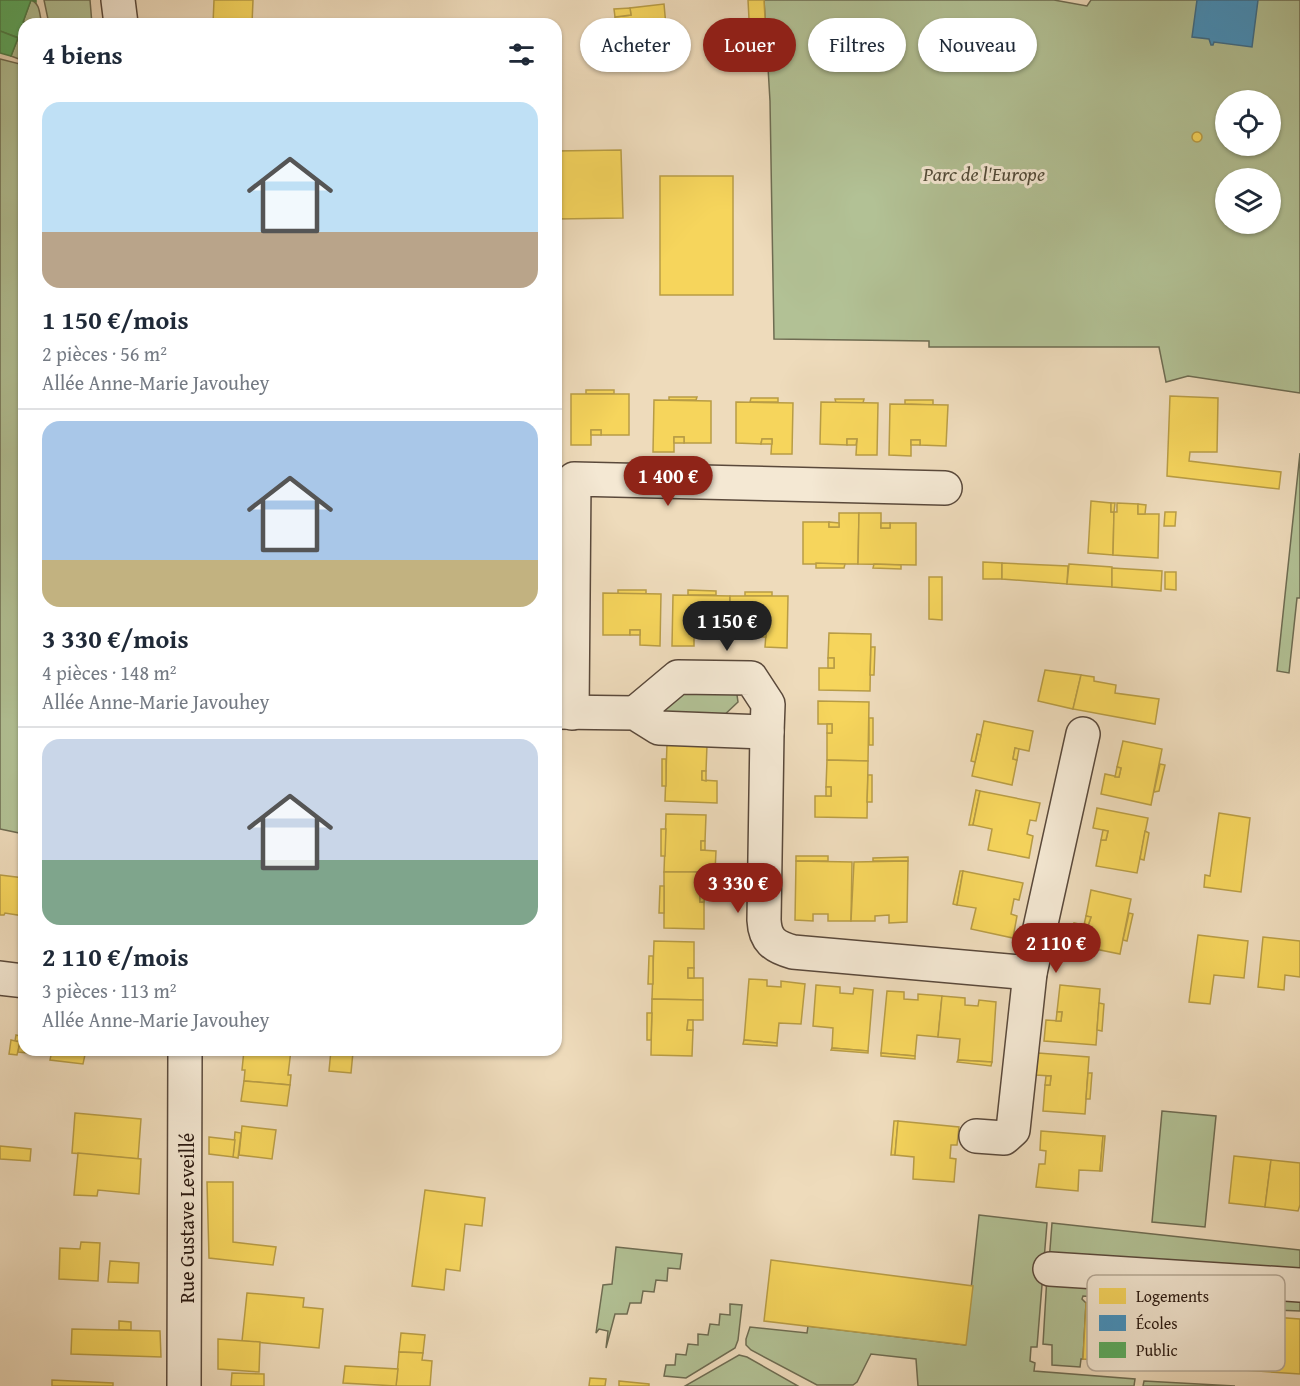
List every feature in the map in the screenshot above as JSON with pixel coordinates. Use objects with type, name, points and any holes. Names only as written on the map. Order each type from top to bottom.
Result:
[{"type":"street","points":[[118,0],[120,18]]},
{"type":"street","points":[[767,732],[659,728],[635,713],[564,713],[574,479],[945,488]]},
{"type":"street","points":[[635,713],[678,677],[751,678],[768,704],[764,920],[765,933],[771,943],[793,952],[1030,973]]},
{"type":"street","points":[[976,1136],[1004,1138],[1013,1130],[1030,973],[1083,734]]},
{"type":"street","points":[[0,978],[18,980]]},
{"type":"street","name":"Rue Gustave Leveillé","points":[[184,1386],[186,1056]]},
{"type":"street","points":[[1050,1269],[1144,1275]]},
{"type":"street","points":[[1285,1284],[1300,1285]]},
{"type":"green space","points":[[31,0],[38,7],[41,18],[24,18]]},
{"type":"green space","points":[[44,0],[90,0],[92,18],[48,18]]},
{"type":"green space","name":"Parc de l'Europe","points":[[764,0],[1054,0],[1087,6],[1091,0],[1300,0],[1300,393],[1188,376],[1166,382],[1159,347],[929,347],[929,341],[774,339],[768,72],[796,72],[796,18],[765,18]]},
{"type":"green space","points":[[18,38],[18,59],[11,56]]},
{"type":"green space","points":[[0,59],[18,64],[18,833],[0,829]]},
{"type":"green space","points":[[1300,453],[1300,598],[1297,598],[1289,673],[1277,671]]},
{"type":"green space","points":[[683,688],[736,688],[738,702],[720,719],[672,718],[663,709]]},
{"type":"green space","points":[[1162,1111],[1216,1116],[1205,1227],[1152,1222]]},
{"type":"green space","points":[[979,1215],[1047,1223],[1037,1347],[1031,1347],[1030,1361],[1035,1363],[1034,1371],[1135,1379],[1134,1386],[918,1386],[916,1359],[871,1354],[857,1382],[853,1385],[817,1385],[751,1350],[746,1345],[750,1327],[807,1333],[808,1326],[965,1345]]},
{"type":"green space","points":[[1052,1223],[1300,1250],[1300,1277],[1285,1275],[1049,1262]]},
{"type":"green space","points":[[616,1247],[682,1254],[680,1269],[668,1268],[667,1281],[656,1280],[654,1292],[643,1291],[641,1303],[630,1303],[627,1314],[615,1314],[606,1348],[608,1331],[599,1329],[596,1333],[603,1285],[612,1284]]},
{"type":"green space","points":[[1047,1276],[1087,1279],[1087,1296],[1083,1296],[1082,1299],[1086,1303],[1083,1359],[1081,1359],[1080,1367],[1052,1365],[1052,1345],[1043,1344]]},
{"type":"green space","points":[[1285,1294],[1300,1295],[1300,1311],[1285,1310]]},
{"type":"green space","points":[[730,1304],[742,1305],[735,1348],[686,1378],[664,1376],[666,1365],[675,1365],[676,1354],[686,1355],[688,1344],[698,1345],[698,1334],[708,1335],[710,1324],[719,1325],[720,1314],[730,1315]]},
{"type":"green space","points":[[739,1355],[747,1357],[798,1386],[685,1386]]},
{"type":"green space","points":[[1144,1381],[1235,1386],[1143,1386]]},
{"type":"building: Logements","points":[[214,0],[253,0],[252,18],[213,18]]},
{"type":"building: Logements","points":[[748,0],[764,0],[765,18],[749,18]]},
{"type":"building: Logements","points":[[664,4],[665,18],[615,18],[631,15],[630,8]]},
{"type":"building: Logements","points":[[630,8],[631,15],[615,17],[614,9]]},
{"type":"building: Logements","points":[[1197,132],[1202,137],[1197,142],[1192,137]]},
{"type":"building: Logements","points":[[621,150],[623,218],[562,219],[562,151]]},
{"type":"building: Logements","points":[[660,176],[733,176],[733,295],[660,295]]},
{"type":"building: Logements","points":[[586,390],[614,390],[614,394],[586,394]]},
{"type":"building: Logements","points":[[571,394],[629,394],[629,435],[601,435],[601,430],[591,430],[591,445],[571,445]]},
{"type":"building: Logements","points":[[1170,396],[1218,398],[1217,452],[1190,452],[1189,461],[1281,472],[1279,489],[1167,476]]},
{"type":"building: Logements","points":[[669,397],[697,397],[696,400],[669,400]]},
{"type":"building: Logements","points":[[751,398],[778,398],[778,402],[750,402]]},
{"type":"building: Logements","points":[[835,399],[864,399],[863,403],[836,403]]},
{"type":"building: Logements","points":[[654,400],[711,401],[711,443],[684,443],[684,437],[674,437],[674,452],[653,452]]},
{"type":"building: Logements","points":[[905,400],[933,400],[933,405],[905,404]]},
{"type":"building: Logements","points":[[736,402],[793,403],[792,454],[771,454],[772,439],[762,439],[761,444],[736,443]]},
{"type":"building: Logements","points":[[821,402],[878,403],[877,455],[856,455],[857,439],[847,439],[847,445],[820,444]]},
{"type":"building: Logements","points":[[890,404],[948,405],[946,446],[920,445],[920,440],[911,440],[911,456],[889,455]]},
{"type":"building: Logements","points":[[591,430],[601,430],[601,435],[591,435]]},
{"type":"building: Logements","points":[[674,437],[684,437],[684,443],[674,443]]},
{"type":"building: Logements","points":[[762,439],[772,439],[772,444],[761,444]]},
{"type":"building: Logements","points":[[847,439],[857,439],[856,445],[847,445]]},
{"type":"building: Logements","points":[[911,440],[920,440],[920,445],[911,445]]},
{"type":"building: Logements","points":[[1091,501],[1111,503],[1111,512],[1114,512],[1113,555],[1088,553]]},
{"type":"building: Logements","points":[[1111,503],[1115,503],[1114,512],[1111,512]]},
{"type":"building: Logements","points":[[1117,503],[1138,504],[1138,514],[1159,514],[1158,558],[1113,555],[1114,512],[1117,512]]},
{"type":"building: Logements","points":[[1138,504],[1146,505],[1145,514],[1138,514]]},
{"type":"building: Logements","points":[[1165,512],[1176,512],[1175,526],[1164,526]]},
{"type":"building: Logements","points":[[839,513],[859,513],[858,564],[803,564],[803,522],[829,522],[829,527],[839,527]]},
{"type":"building: Logements","points":[[859,513],[881,513],[881,528],[890,528],[890,523],[916,523],[916,565],[858,564]]},
{"type":"building: Logements","points":[[829,522],[839,523],[839,527],[829,527]]},
{"type":"building: Logements","points":[[881,523],[890,523],[890,528],[881,528]]},
{"type":"building: Logements","points":[[983,562],[1002,563],[1002,579],[983,579]]},
{"type":"building: Logements","points":[[816,563],[845,564],[844,568],[816,568]]},
{"type":"building: Logements","points":[[1002,563],[1068,566],[1067,584],[1002,579]]},
{"type":"building: Logements","points":[[874,564],[901,565],[901,569],[873,568]]},
{"type":"building: Logements","points":[[1069,564],[1112,567],[1112,587],[1067,584]]},
{"type":"building: Logements","points":[[1112,568],[1162,571],[1161,591],[1112,587]]},
{"type":"building: Logements","points":[[1165,572],[1176,572],[1176,590],[1165,589]]},
{"type":"building: Logements","points":[[929,577],[942,577],[942,620],[929,619]]},
{"type":"building: Logements","points":[[618,590],[646,590],[646,594],[618,594]]},
{"type":"building: Logements","points":[[688,590],[716,591],[716,595],[688,595]]},
{"type":"building: Logements","points":[[745,592],[772,592],[772,596],[745,596]]},
{"type":"building: Logements","points":[[603,593],[661,594],[660,646],[640,645],[640,630],[630,630],[630,635],[603,635]]},
{"type":"building: Logements","points":[[673,595],[730,596],[730,637],[703,637],[703,632],[694,631],[694,646],[672,646]]},
{"type":"building: Logements","points":[[730,596],[788,596],[787,648],[765,647],[766,633],[756,633],[756,637],[730,637]]},
{"type":"building: Logements","points":[[630,630],[640,630],[640,635],[630,635]]},
{"type":"building: Logements","points":[[694,631],[703,632],[703,637],[694,636]]},
{"type":"building: Logements","points":[[756,633],[766,633],[766,637],[756,637]]},
{"type":"building: Logements","points":[[829,633],[871,634],[870,691],[819,690],[819,668],[834,668],[834,658],[828,658]]},
{"type":"building: Logements","points":[[871,647],[875,647],[874,675],[870,675]]},
{"type":"building: Logements","points":[[828,658],[834,658],[834,668],[828,668]]},
{"type":"building: Logements","points":[[1045,670],[1081,675],[1073,709],[1038,701]]},
{"type":"building: Logements","points":[[1081,675],[1094,677],[1094,681],[1116,685],[1115,693],[1159,699],[1155,724],[1073,709]]},
{"type":"building: Logements","points":[[818,701],[869,702],[868,761],[827,760],[827,733],[832,733],[832,724],[818,724]]},
{"type":"building: Logements","points":[[869,718],[873,718],[873,745],[869,745]]},
{"type":"building: Logements","points":[[984,721],[1033,731],[1029,751],[1015,748],[1013,759],[1017,760],[1012,785],[972,776]]},
{"type":"building: Logements","points":[[827,724],[832,724],[832,733],[827,733]]},
{"type":"building: Logements","points":[[977,734],[981,735],[975,762],[971,761]]},
{"type":"building: Logements","points":[[1123,741],[1162,749],[1151,805],[1101,794],[1105,774],[1119,777],[1121,768],[1117,767]]},
{"type":"building: Logements","points":[[667,744],[707,745],[706,771],[702,771],[702,780],[717,781],[717,803],[665,801]]},
{"type":"building: Logements","points":[[1015,748],[1019,749],[1017,760],[1013,759]]},
{"type":"building: Logements","points":[[662,759],[666,759],[666,786],[662,786]]},
{"type":"building: Logements","points":[[827,760],[868,761],[867,818],[815,817],[815,796],[831,796],[831,787],[826,787]]},
{"type":"building: Logements","points":[[1160,764],[1165,765],[1159,791],[1154,792]]},
{"type":"building: Logements","points":[[1117,767],[1121,768],[1119,777],[1115,777]]},
{"type":"building: Logements","points":[[702,771],[706,771],[706,781],[702,780]]},
{"type":"building: Logements","points":[[868,775],[872,775],[872,802],[867,802]]},
{"type":"building: Logements","points":[[826,787],[831,787],[831,796],[826,796]]},
{"type":"building: Logements","points":[[976,790],[980,791],[973,825],[969,825]]},
{"type":"building: Logements","points":[[980,791],[1040,803],[1036,821],[1030,820],[1027,834],[1033,836],[1029,858],[988,850],[992,829],[973,825]]},
{"type":"building: Logements","points":[[1097,808],[1148,818],[1137,873],[1096,866],[1101,840],[1106,840],[1108,831],[1093,828]]},
{"type":"building: Logements","points":[[1219,813],[1250,818],[1241,892],[1204,887],[1205,875],[1210,876]]},
{"type":"building: Logements","points":[[666,814],[706,815],[705,841],[701,841],[701,850],[716,851],[715,872],[664,872]]},
{"type":"building: Logements","points":[[661,829],[666,829],[665,856],[661,856]]},
{"type":"building: Logements","points":[[1103,830],[1108,831],[1106,840],[1101,840]]},
{"type":"building: Logements","points":[[1145,831],[1149,833],[1144,860],[1140,859]]},
{"type":"building: Logements","points":[[701,841],[705,841],[705,850],[701,850]]},
{"type":"building: Logements","points":[[796,856],[828,856],[828,861],[796,861]]},
{"type":"building: Logements","points":[[908,857],[908,861],[873,861],[873,858]]},
{"type":"building: Logements","points":[[796,861],[852,862],[851,921],[828,921],[828,914],[813,914],[813,921],[795,920]]},
{"type":"building: Logements","points":[[908,861],[907,922],[889,923],[889,915],[875,916],[875,921],[851,921],[854,862]]},
{"type":"building: Logements","points":[[960,871],[963,871],[957,905],[953,904]]},
{"type":"building: Logements","points":[[963,871],[1023,883],[1019,900],[1014,899],[1011,914],[1017,916],[1013,938],[971,929],[976,908],[957,905]]},
{"type":"building: Logements","points":[[664,872],[715,872],[715,893],[700,893],[700,902],[704,902],[704,929],[664,928]]},
{"type":"building: Logements","points":[[0,875],[18,877],[18,915],[5,913],[0,915]]},
{"type":"building: Logements","points":[[660,886],[664,886],[664,913],[659,913]]},
{"type":"building: Logements","points":[[1091,890],[1131,899],[1120,954],[1070,944],[1074,923],[1088,926],[1091,917],[1086,916]]},
{"type":"building: Logements","points":[[700,893],[705,893],[704,902],[700,902]]},
{"type":"building: Logements","points":[[1129,913],[1133,914],[1127,941],[1123,940]]},
{"type":"building: Logements","points":[[1086,916],[1091,917],[1088,926],[1084,925]]},
{"type":"building: Logements","points":[[1198,935],[1248,941],[1244,978],[1214,975],[1210,1004],[1189,1002]]},
{"type":"building: Logements","points":[[1263,937],[1300,941],[1300,977],[1285,975],[1284,990],[1258,987]]},
{"type":"building: Logements","points":[[654,941],[694,942],[694,968],[688,968],[688,978],[703,978],[703,1000],[652,999]]},
{"type":"building: Logements","points":[[649,956],[653,956],[653,984],[648,984]]},
{"type":"building: Logements","points":[[688,968],[694,968],[694,978],[688,978]]},
{"type":"building: Logements","points":[[749,979],[767,980],[767,986],[781,987],[781,981],[805,984],[801,1024],[779,1023],[777,1043],[744,1040]]},
{"type":"building: Logements","points":[[816,985],[840,987],[840,993],[853,994],[854,988],[873,990],[868,1051],[832,1048],[833,1028],[813,1026]]},
{"type":"building: Logements","points":[[1060,985],[1100,989],[1096,1045],[1044,1041],[1046,1020],[1061,1021],[1062,1012],[1057,1012]]},
{"type":"building: Logements","points":[[887,991],[904,992],[904,999],[918,1000],[918,994],[942,996],[938,1037],[917,1035],[915,1056],[881,1053]]},
{"type":"building: Logements","points":[[942,996],[965,998],[965,1005],[978,1006],[979,1000],[996,1002],[992,1062],[958,1060],[960,1039],[938,1037]]},
{"type":"building: Logements","points":[[652,999],[703,1000],[703,1020],[688,1020],[687,1030],[693,1030],[692,1056],[651,1055]]},
{"type":"building: Logements","points":[[1099,1003],[1104,1004],[1102,1031],[1097,1030]]},
{"type":"building: Logements","points":[[1057,1012],[1062,1012],[1061,1021],[1056,1021]]},
{"type":"building: Logements","points":[[647,1013],[652,1013],[651,1040],[647,1040]]},
{"type":"building: Logements","points":[[688,1020],[693,1020],[693,1030],[687,1030]]},
{"type":"building: Logements","points":[[11,1040],[18,1042],[17,1055],[9,1054]]},
{"type":"building: Logements","points":[[744,1040],[777,1043],[777,1046],[743,1044]]},
{"type":"building: Logements","points":[[832,1048],[868,1051],[868,1053],[831,1050]]},
{"type":"building: Logements","points":[[881,1053],[915,1056],[915,1059],[881,1056]]},
{"type":"building: Logements","points":[[1038,1053],[1089,1057],[1085,1114],[1043,1111],[1045,1085],[1050,1085],[1051,1076],[1036,1075]]},
{"type":"building: Logements","points":[[51,1056],[85,1056],[83,1064],[50,1060]]},
{"type":"building: Logements","points":[[243,1056],[290,1056],[288,1075],[291,1075],[290,1085],[244,1081],[245,1070],[242,1070]]},
{"type":"building: Logements","points":[[330,1056],[353,1056],[351,1073],[329,1071]]},
{"type":"building: Logements","points":[[958,1060],[992,1062],[991,1066],[957,1062]]},
{"type":"building: Logements","points":[[1088,1073],[1092,1073],[1090,1099],[1086,1099]]},
{"type":"building: Logements","points":[[1046,1076],[1051,1076],[1050,1085],[1045,1085]]},
{"type":"building: Logements","points":[[244,1081],[290,1085],[287,1106],[241,1101]]},
{"type":"building: Logements","points":[[75,1113],[141,1119],[138,1159],[72,1153]]},
{"type":"building: Logements","points":[[894,1121],[898,1121],[895,1155],[891,1155]]},
{"type":"building: Logements","points":[[898,1121],[959,1127],[957,1145],[951,1145],[950,1158],[956,1159],[954,1182],[913,1179],[914,1157],[895,1155]]},
{"type":"building: Logements","points":[[242,1126],[276,1130],[272,1159],[239,1155]]},
{"type":"building: Logements","points":[[1041,1131],[1103,1136],[1100,1171],[1079,1170],[1078,1191],[1036,1187],[1039,1164],[1045,1164],[1046,1151],[1040,1150]]},
{"type":"building: Logements","points":[[235,1132],[241,1133],[238,1158],[233,1157]]},
{"type":"building: Logements","points":[[1103,1136],[1105,1136],[1102,1171],[1100,1171]]},
{"type":"building: Logements","points":[[209,1137],[235,1140],[233,1157],[209,1154]]},
{"type":"building: Logements","points":[[0,1146],[31,1149],[30,1161],[0,1159]]},
{"type":"building: Logements","points":[[78,1153],[141,1159],[139,1194],[98,1190],[97,1196],[74,1195]]},
{"type":"building: Logements","points":[[1234,1156],[1271,1160],[1265,1207],[1229,1203]]},
{"type":"building: Logements","points":[[1271,1160],[1300,1163],[1298,1211],[1265,1207]]},
{"type":"building: Logements","points":[[207,1182],[233,1182],[233,1242],[276,1247],[273,1265],[209,1258]]},
{"type":"building: Logements","points":[[425,1190],[485,1198],[482,1226],[465,1224],[460,1271],[446,1269],[444,1290],[412,1286]]},
{"type":"building: Logements","points":[[81,1242],[100,1243],[98,1281],[59,1279],[60,1248],[80,1249]]},
{"type":"building: Logements","points":[[771,1260],[973,1286],[966,1345],[764,1321]]},
{"type":"building: Logements","points":[[110,1261],[139,1263],[138,1283],[108,1282]]},
{"type":"building: Logements","points":[[247,1293],[304,1298],[303,1307],[323,1309],[319,1348],[242,1341]]},
{"type":"building: Logements","points":[[1086,1303],[1087,1359],[1083,1359]]},
{"type":"building: Logements","points":[[1285,1318],[1300,1319],[1300,1374],[1257,1371],[1285,1371]]},
{"type":"building: Logements","points":[[119,1321],[131,1322],[131,1330],[119,1330]]},
{"type":"building: Logements","points":[[72,1329],[160,1331],[161,1357],[71,1354]]},
{"type":"building: Logements","points":[[401,1333],[425,1335],[423,1353],[399,1352]]},
{"type":"building: Logements","points":[[218,1339],[260,1342],[259,1372],[218,1369]]},
{"type":"building: Logements","points":[[399,1352],[423,1353],[422,1360],[432,1361],[430,1386],[396,1386]]},
{"type":"building: Logements","points":[[345,1366],[398,1369],[396,1386],[343,1383]]},
{"type":"building: Logements","points":[[232,1373],[264,1374],[264,1386],[231,1386]]},
{"type":"building: Logements","points":[[590,1378],[606,1379],[605,1386],[589,1386]]},
{"type":"building: Logements","points":[[52,1380],[113,1383],[113,1386],[52,1386]]},
{"type":"building: Logements","points":[[619,1381],[649,1384],[649,1386],[619,1386]]},
{"type":"building: Écoles","points":[[1197,0],[1258,0],[1252,47],[1214,42],[1211,45],[1209,39],[1192,37]]},
{"type":"building: Public","points":[[0,0],[31,0],[24,18],[18,18],[18,38],[0,31]]},
{"type":"building: Public","points":[[0,31],[18,38],[11,56],[0,53]]}]
